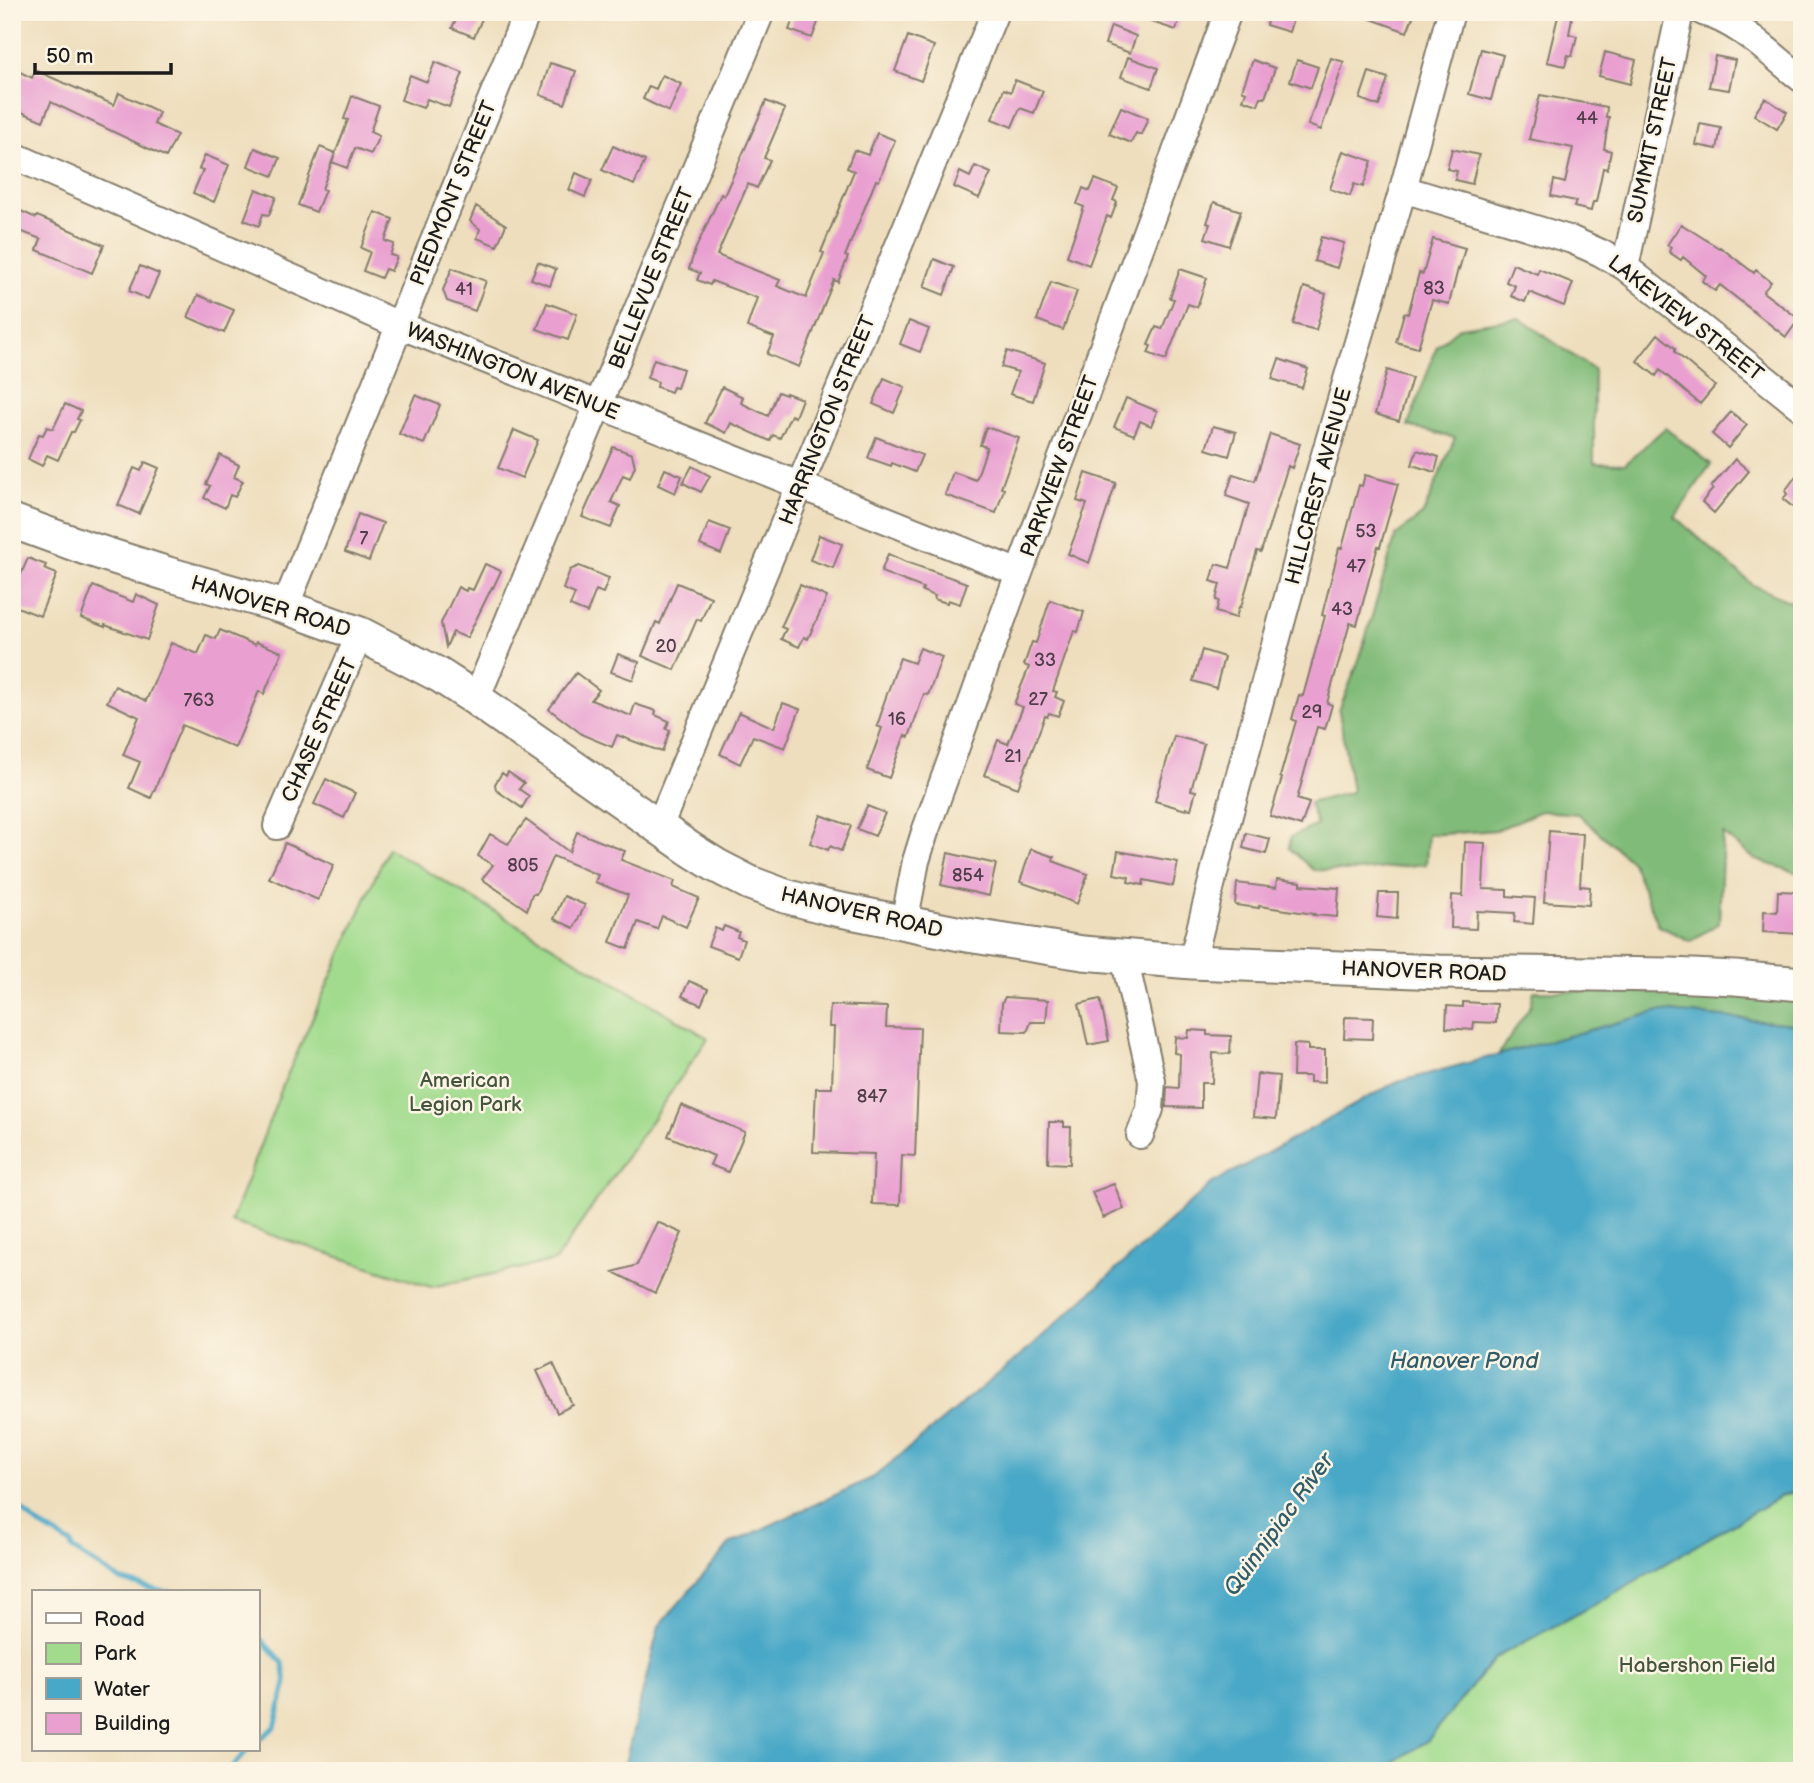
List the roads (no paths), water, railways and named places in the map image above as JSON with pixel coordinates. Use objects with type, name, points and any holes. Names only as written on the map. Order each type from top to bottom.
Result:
[{"type":"main road","name":"HANOVER ROAD","points":[[12,521],[110,556],[285,607],[360,634],[439,675],[476,699],[699,855],[750,883],[785,896],[904,923],[1022,945],[1125,957],[1439,972],[1671,975],[1802,984]]},
{"type":"street","name":"PIEDMONT STREET","points":[[285,607],[527,12]]},
{"type":"street","name":"BELLEVUE STREET","points":[[476,699],[761,12]]},
{"type":"street","name":"HARRINGTON STREET","points":[[659,827],[995,12]]},
{"type":"street","name":"PARKVIEW STREET","points":[[904,923],[916,861],[925,832],[1228,12]]},
{"type":"street","name":"HILLCREST AVENUE","points":[[1192,962],[1314,492],[1403,189],[1451,12]]},
{"type":"street","name":"SUMMIT STREET","points":[[1625,267],[1680,12]]},
{"type":"street","points":[[1703,12],[1724,20],[1744,33],[1802,79]]},
{"type":"street","name":"WASHINGTON AVENUE","points":[[12,155],[399,325],[1019,573]]},
{"type":"street","name":"LAKEVIEW STREET","points":[[1403,189],[1572,240],[1601,253],[1625,267],[1802,408]]},
{"type":"street","name":"CHASE STREET","points":[[277,826],[360,634]]},
{"type":"street","points":[[1125,957],[1152,1082],[1150,1109],[1140,1135]]},
{"type":"water","name":"Hanover Pond","points":[[1660,1011],[1802,1025],[1802,1489],[1781,1496],[1599,1602],[1495,1658],[1428,1740],[1380,1771],[623,1771],[659,1626],[730,1544],[874,1477],[1026,1351],[1211,1184],[1394,1083]]},
{"type":"waterway","points":[[12,1501],[36,1523],[71,1544],[72,1549],[120,1580],[156,1590]]},
{"type":"waterway","points":[[259,1637],[283,1663],[286,1683],[275,1727],[259,1739]]},
{"type":"waterway","points":[[229,1771],[245,1752]]},
{"type":"park label","name":"American Legion Park","points":[[465,1092]]},
{"type":"park label","name":"Habershon Field","points":[[1697,1665]]},
{"type":"water label","name":"Quinnipiac River","points":[[1278,1524]]}]
